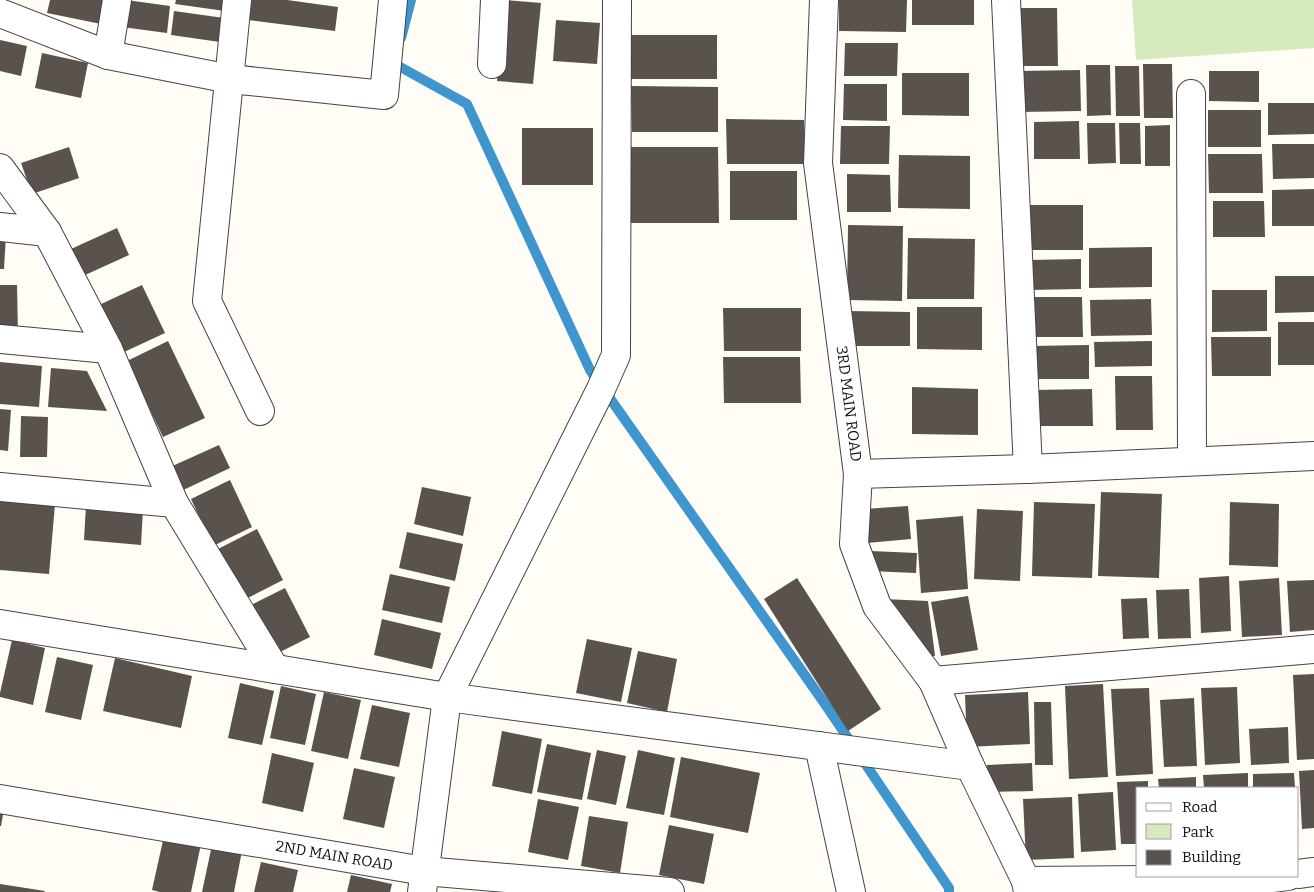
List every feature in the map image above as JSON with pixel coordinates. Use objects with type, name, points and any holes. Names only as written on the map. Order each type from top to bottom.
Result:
[{"type":"street","points":[[108,54],[117,0]]},
{"type":"street","points":[[237,0],[207,301],[260,412]]},
{"type":"street","points":[[0,13],[108,54],[230,79],[384,95],[393,0]]},
{"type":"street","points":[[492,64],[496,0]]},
{"type":"street","points":[[423,882],[447,697],[601,389],[616,355],[617,0]]},
{"type":"street","name":"3RD MAIN ROAD","points":[[824,0],[818,164],[858,474],[1028,469],[1314,456]]},
{"type":"street","points":[[1006,0],[1028,469]]},
{"type":"street","points":[[1191,94],[1192,461]]},
{"type":"street","points":[[0,168],[47,232],[108,349],[174,503],[276,669]]},
{"type":"street","points":[[0,227],[47,232]]},
{"type":"street","points":[[0,339],[108,349]]},
{"type":"street","points":[[858,474],[854,544],[870,589],[877,606],[933,681],[970,766],[1027,886],[1273,882]]},
{"type":"street","points":[[0,487],[174,503]]},
{"type":"street","points":[[0,624],[447,697],[970,766]]},
{"type":"street","points":[[933,681],[1314,649]]},
{"type":"street","points":[[828,747],[851,892]]},
{"type":"street","name":"2ND MAIN ROAD","points":[[0,799],[423,882],[670,892]]},
{"type":"street","points":[[1299,874],[1314,872]]},
{"type":"green space","points":[[1132,0],[1314,0],[1314,48],[1136,60]]},
{"type":"building","points":[[50,0],[106,0],[101,24],[47,13]]},
{"type":"building","points":[[126,0],[170,6],[167,33],[122,27]]},
{"type":"building","points":[[176,0],[227,0],[225,11],[175,4]]},
{"type":"building","points":[[252,0],[287,0],[338,7],[335,31],[249,20]]},
{"type":"building","points":[[504,0],[541,3],[533,84],[497,81]]},
{"type":"building","points":[[839,0],[907,0],[906,32],[839,31]]},
{"type":"building","points":[[912,0],[974,0],[974,25],[912,25]]},
{"type":"building","points":[[1019,8],[1057,8],[1058,66],[1020,66]]},
{"type":"building","points":[[174,11],[224,18],[220,42],[171,35]]},
{"type":"building","points":[[556,20],[600,23],[597,64],[553,61]]},
{"type":"building","points":[[631,35],[717,35],[717,79],[631,79]]},
{"type":"building","points":[[0,40],[27,46],[21,76],[0,71]]},
{"type":"building","points":[[845,43],[898,43],[897,76],[844,76]]},
{"type":"building","points":[[42,53],[88,63],[81,98],[35,88]]},
{"type":"building","points":[[1143,64],[1172,64],[1173,118],[1144,118]]},
{"type":"building","points":[[1086,65],[1110,65],[1111,115],[1087,116]]},
{"type":"building","points":[[1115,66],[1139,66],[1140,116],[1116,116]]},
{"type":"building","points":[[1080,70],[1081,111],[1020,112],[1018,71]]},
{"type":"building","points":[[1209,71],[1259,71],[1259,102],[1209,101]]},
{"type":"building","points":[[902,73],[969,73],[969,116],[902,115]]},
{"type":"building","points":[[844,84],[887,84],[887,121],[843,120]]},
{"type":"building","points":[[631,86],[718,87],[718,132],[632,132]]},
{"type":"building","points":[[1268,103],[1314,103],[1314,134],[1268,135]]},
{"type":"building","points":[[1208,110],[1261,110],[1261,147],[1208,147]]},
{"type":"building","points":[[726,119],[804,120],[805,164],[727,164]]},
{"type":"building","points":[[1079,121],[1080,159],[1034,159],[1034,122]]},
{"type":"building","points":[[1087,123],[1115,123],[1116,163],[1088,164]]},
{"type":"building","points":[[1119,123],[1140,123],[1141,164],[1120,164]]},
{"type":"building","points":[[1170,125],[1170,166],[1145,166],[1145,126]]},
{"type":"building","points":[[841,126],[890,126],[889,164],[840,164]]},
{"type":"building","points":[[522,128],[593,128],[593,185],[522,185]]},
{"type":"building","points":[[1272,144],[1314,144],[1314,178],[1273,179]]},
{"type":"building","points":[[69,147],[79,178],[32,194],[21,163]]},
{"type":"building","points":[[627,147],[718,147],[719,223],[628,223]]},
{"type":"building","points":[[1208,154],[1262,154],[1263,193],[1209,193]]},
{"type":"building","points":[[899,155],[970,156],[970,209],[898,208]]},
{"type":"building","points":[[730,171],[797,171],[797,220],[730,220]]},
{"type":"building","points":[[847,174],[890,175],[891,212],[847,212]]},
{"type":"building","points":[[1314,189],[1314,226],[1272,226],[1272,190]]},
{"type":"building","points":[[1213,201],[1264,201],[1265,237],[1213,237]]},
{"type":"building","points":[[1022,205],[1083,205],[1083,250],[1022,250]]},
{"type":"building","points":[[848,225],[903,226],[902,301],[847,300]]},
{"type":"building","points":[[117,228],[129,255],[83,276],[71,249]]},
{"type":"building","points":[[0,234],[6,235],[4,269],[0,269]]},
{"type":"building","points":[[908,238],[975,239],[974,299],[907,299]]},
{"type":"building","points":[[1152,247],[1152,287],[1089,288],[1089,248]]},
{"type":"building","points":[[1081,259],[1081,289],[1029,290],[1028,260]]},
{"type":"building","points":[[1275,276],[1314,276],[1314,312],[1275,313]]},
{"type":"building","points":[[0,285],[17,285],[18,336],[0,336]]},
{"type":"building","points":[[142,285],[165,333],[122,353],[99,305]]},
{"type":"building","points":[[1212,290],[1267,290],[1267,331],[1212,332]]},
{"type":"building","points":[[1029,297],[1082,297],[1083,337],[1030,337]]},
{"type":"building","points":[[1151,299],[1152,335],[1091,336],[1090,300]]},
{"type":"building","points":[[917,307],[982,307],[982,350],[917,349]]},
{"type":"building","points":[[723,308],[801,308],[801,351],[724,351]]},
{"type":"building","points":[[848,311],[910,312],[910,346],[848,346]]},
{"type":"building","points":[[1278,322],[1314,322],[1314,365],[1278,365]]},
{"type":"building","points":[[1211,337],[1271,337],[1271,376],[1212,376]]},
{"type":"building","points":[[168,341],[205,418],[163,437],[127,361]]},
{"type":"building","points":[[1152,341],[1152,366],[1095,367],[1094,342]]},
{"type":"building","points":[[1089,345],[1089,379],[1031,379],[1030,346]]},
{"type":"building","points":[[723,357],[800,357],[801,403],[724,403]]},
{"type":"building","points":[[0,362],[42,366],[39,407],[0,404]]},
{"type":"building","points":[[51,368],[87,371],[107,411],[48,407]]},
{"type":"building","points":[[1115,376],[1152,376],[1153,430],[1116,430]]},
{"type":"building","points":[[912,387],[978,389],[978,435],[912,434]]},
{"type":"building","points":[[1092,389],[1093,426],[1033,426],[1032,390]]},
{"type":"building","points":[[0,409],[11,410],[8,451],[0,450]]},
{"type":"building","points":[[21,416],[48,417],[47,457],[20,457]]},
{"type":"building","points":[[219,445],[230,468],[179,492],[168,468]]},
{"type":"building","points":[[230,480],[252,527],[213,546],[191,499]]},
{"type":"building","points":[[422,487],[471,497],[463,536],[414,524]]},
{"type":"building","points":[[1101,492],[1162,494],[1159,578],[1098,576]]},
{"type":"building","points":[[0,500],[55,504],[49,574],[0,570]]},
{"type":"building","points":[[1034,502],[1095,504],[1092,578],[1032,576]]},
{"type":"building","points":[[1230,502],[1279,504],[1278,567],[1229,565]]},
{"type":"building","points":[[86,505],[143,509],[141,545],[84,540]]},
{"type":"building","points":[[908,506],[911,539],[867,543],[864,509]]},
{"type":"building","points":[[977,509],[1023,511],[1020,581],[974,579]]},
{"type":"building","points":[[963,516],[968,589],[921,593],[916,520]]},
{"type":"building","points":[[257,529],[283,580],[244,600],[218,549]]},
{"type":"building","points":[[407,532],[463,544],[455,581],[399,568]]},
{"type":"building","points":[[870,551],[917,553],[916,573],[869,571]]},
{"type":"building","points":[[390,574],[450,587],[442,623],[382,610]]},
{"type":"building","points":[[1229,576],[1231,631],[1201,633],[1199,578]]},
{"type":"building","points":[[797,578],[881,709],[848,731],[764,599]]},
{"type":"building","points":[[1279,578],[1282,635],[1242,637],[1239,581]]},
{"type":"building","points":[[1314,580],[1314,630],[1290,632],[1287,581]]},
{"type":"building","points":[[285,588],[310,637],[270,657],[245,608]]},
{"type":"building","points":[[1189,589],[1191,638],[1158,639],[1156,590]]},
{"type":"building","points":[[968,596],[978,650],[941,656],[931,602]]},
{"type":"building","points":[[1147,598],[1149,638],[1123,639],[1121,599]]},
{"type":"building","points":[[884,599],[928,601],[935,656],[920,658]]},
{"type":"building","points":[[382,619],[441,633],[432,669],[374,655]]},
{"type":"building","points":[[587,639],[632,648],[621,702],[576,693]]},
{"type":"building","points":[[12,640],[45,648],[33,705],[0,697]]},
{"type":"building","points":[[638,651],[677,659],[667,712],[627,703]]},
{"type":"building","points":[[57,657],[93,665],[81,720],[45,712]]},
{"type":"building","points":[[115,658],[192,676],[181,728],[103,711]]},
{"type":"building","points":[[1314,674],[1314,759],[1297,760],[1293,675]]},
{"type":"building","points":[[240,683],[274,691],[262,745],[228,738]]},
{"type":"building","points":[[1103,684],[1108,777],[1069,779],[1065,686]]},
{"type":"building","points":[[281,686],[316,694],[305,745],[270,738]]},
{"type":"building","points":[[1237,687],[1240,763],[1205,765],[1201,688]]},
{"type":"building","points":[[1149,688],[1153,774],[1116,776],[1111,689]]},
{"type":"building","points":[[324,692],[361,700],[348,759],[311,751]]},
{"type":"building","points":[[1028,692],[1030,744],[967,747],[965,695]]},
{"type":"building","points":[[1194,698],[1197,766],[1164,767],[1160,700]]},
{"type":"building","points":[[1034,702],[1051,702],[1053,765],[1035,765]]},
{"type":"building","points":[[372,705],[410,713],[399,767],[360,759]]},
{"type":"building","points":[[1288,727],[1289,763],[1251,765],[1249,729]]},
{"type":"building","points":[[502,731],[542,739],[532,794],[492,786]]},
{"type":"building","points":[[547,744],[591,753],[582,800],[537,792]]},
{"type":"building","points":[[597,750],[626,756],[616,805],[587,799]]},
{"type":"building","points":[[638,750],[675,758],[664,815],[626,808]]},
{"type":"building","points":[[272,753],[314,763],[303,812],[262,803]]},
{"type":"building","points":[[681,757],[760,773],[748,833],[670,817]]},
{"type":"building","points":[[1032,763],[1033,791],[988,792],[987,765]]},
{"type":"building","points":[[354,768],[395,777],[384,828],[343,819]]},
{"type":"building","points":[[1314,770],[1314,828],[1302,829],[1299,771]]},
{"type":"building","points":[[1248,773],[1248,787],[1204,787],[1203,775]]},
{"type":"building","points":[[1294,773],[1295,787],[1253,787],[1253,774]]},
{"type":"building","points":[[1196,777],[1196,787],[1159,787],[1158,779]]},
{"type":"building","points":[[1148,781],[1148,787],[1136,787],[1136,844],[1121,844],[1117,782]]},
{"type":"building","points":[[1113,792],[1116,850],[1081,852],[1078,794]]},
{"type":"building","points":[[1072,797],[1074,858],[1026,860],[1023,799]]},
{"type":"building","points":[[538,799],[579,807],[568,860],[528,852]]},
{"type":"building","points":[[0,809],[4,809],[1,826],[0,826]]},
{"type":"building","points":[[589,816],[628,822],[620,873],[581,866]]},
{"type":"building","points":[[669,825],[714,834],[704,884],[659,875]]},
{"type":"building","points":[[164,836],[201,844],[191,892],[160,892],[152,890]]},
{"type":"building","points":[[212,845],[242,851],[234,892],[202,892]]},
{"type":"building","points":[[261,862],[298,870],[293,892],[254,892]]},
{"type":"building","points":[[351,875],[392,884],[390,892],[347,892]]},
{"type":"building","points":[[0,884],[45,891],[0,892]]},
{"type":"waterway","points":[[401,38],[411,0]]},
{"type":"waterway","points":[[396,59],[395,64],[467,104],[590,370],[825,704],[949,888],[949,892]]}]
